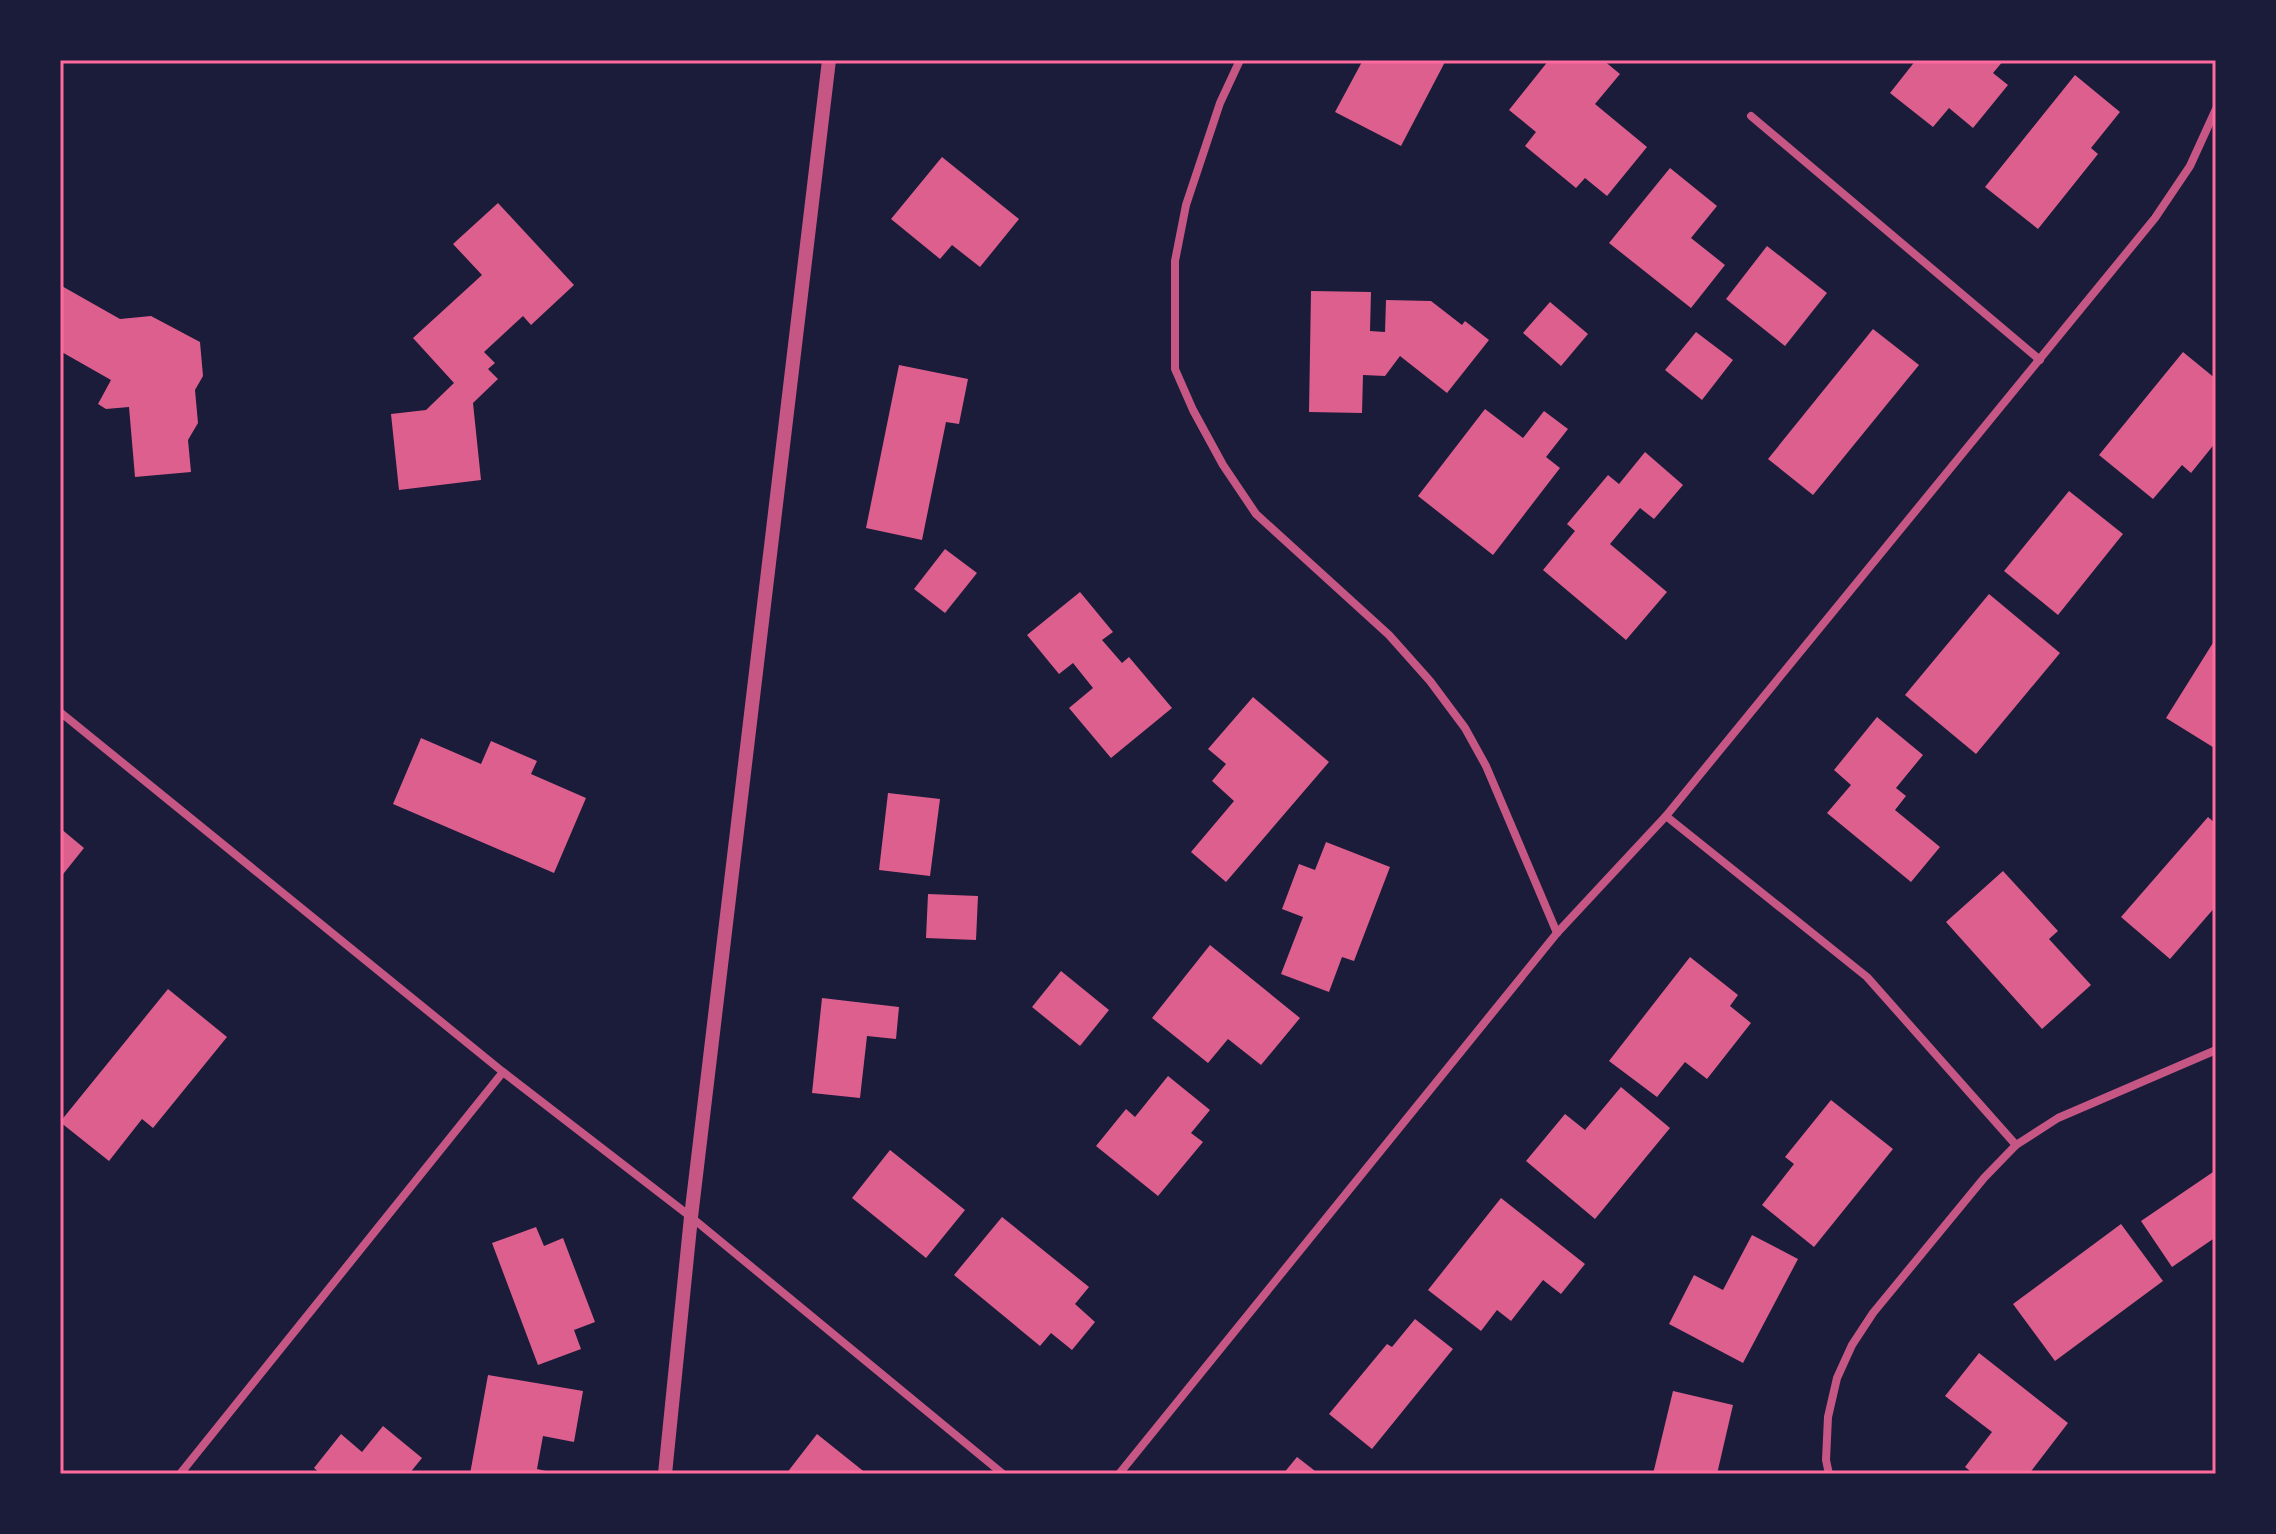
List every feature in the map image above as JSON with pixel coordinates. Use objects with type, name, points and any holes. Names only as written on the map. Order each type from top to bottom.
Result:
[{"type":"street","points":[[665,1474],[691,1217],[829,60]]},
{"type":"street","points":[[1240,60],[1220,103],[1186,205],[1175,261],[1175,369],[1223,465],[1256,514],[1389,635],[1430,681],[1465,728],[1486,766],[1557,933]]},
{"type":"street","points":[[1119,1474],[1557,933],[1666,816],[2155,218],[2190,166],[2216,109]]},
{"type":"street","points":[[1751,116],[2040,360]]},
{"type":"street","points":[[60,712],[503,1072],[691,1217],[1003,1474]]},
{"type":"street","points":[[1666,816],[1867,977],[2016,1145]]},
{"type":"street","points":[[1829,1474],[1826,1460],[1828,1417],[1837,1378],[1852,1345],[1873,1313],[1984,1178],[2016,1145],[2058,1118],[2216,1050]]},
{"type":"street","points":[[180,1474],[503,1072]]},
{"type":"building","points":[[1363,60],[1446,60],[1401,146],[1335,112]]},
{"type":"building","points":[[1549,60],[1603,60],[1620,74],[1595,104],[1647,147],[1607,196],[1585,178],[1576,188],[1525,146],[1536,132],[1509,110]]},
{"type":"building","points":[[1916,60],[2004,60],[1993,73],[2008,85],[1973,128],[1949,108],[1933,127],[1890,93]]},
{"type":"building","points":[[2075,75],[2120,112],[2091,148],[2098,154],[2038,229],[1985,187]]},
{"type":"building","points":[[942,157],[1019,219],[980,267],[952,245],[940,259],[891,219]]},
{"type":"building","points":[[1670,168],[1717,206],[1691,238],[1725,265],[1691,308],[1609,243]]},
{"type":"building","points":[[498,203],[574,285],[531,325],[523,316],[484,352],[495,363],[488,369],[498,379],[473,403],[481,480],[399,490],[391,414],[426,410],[454,383],[413,338],[482,275],[453,244]]},
{"type":"building","points":[[1767,246],[1827,293],[1785,346],[1726,299]]},
{"type":"building","points":[[60,285],[120,319],[151,316],[200,342],[203,376],[195,390],[198,423],[188,440],[191,472],[135,477],[129,407],[106,409],[98,404],[111,380],[60,351]]},
{"type":"building","points":[[1311,291],[1371,292],[1370,331],[1385,332],[1386,300],[1431,301],[1462,325],[1465,321],[1489,340],[1447,393],[1400,356],[1385,376],[1363,375],[1362,413],[1309,412]]},
{"type":"building","points":[[1550,302],[1588,334],[1561,366],[1523,333]]},
{"type":"building","points":[[1873,329],[1919,365],[1813,495],[1768,459]]},
{"type":"building","points":[[1696,332],[1733,360],[1702,400],[1665,370]]},
{"type":"building","points":[[2183,352],[2216,379],[2216,442],[2191,473],[2182,465],[2153,499],[2099,455]]},
{"type":"building","points":[[899,365],[968,379],[959,424],[946,422],[922,540],[866,528]]},
{"type":"building","points":[[1485,409],[1523,438],[1544,411],[1568,429],[1546,457],[1560,468],[1493,555],[1418,496]]},
{"type":"building","points":[[1645,452],[1683,485],[1654,519],[1640,508],[1610,544],[1667,592],[1626,640],[1543,570],[1575,531],[1567,524],[1608,475],[1619,484]]},
{"type":"building","points":[[2069,491],[2123,534],[2058,615],[2004,571]]},
{"type":"building","points":[[945,549],[977,573],[945,613],[914,589]]},
{"type":"building","points":[[1080,592],[1113,632],[1102,640],[1122,663],[1129,657],[1172,708],[1111,758],[1069,708],[1093,688],[1073,663],[1059,674],[1027,635]]},
{"type":"building","points":[[1989,594],[2060,653],[1976,754],[1905,695]]},
{"type":"building","points":[[2216,638],[2216,749],[2166,718]]},
{"type":"building","points":[[1253,697],[1329,762],[1226,882],[1191,852],[1234,801],[1212,781],[1226,764],[1208,749]]},
{"type":"building","points":[[1877,717],[1923,755],[1896,788],[1906,796],[1895,810],[1940,847],[1911,882],[1827,813],[1851,785],[1834,770]]},
{"type":"building","points":[[421,738],[481,764],[491,741],[537,761],[531,774],[586,798],[554,873],[393,804]]},
{"type":"building","points":[[888,793],[940,799],[930,876],[879,870]]},
{"type":"building","points":[[2208,817],[2216,824],[2216,906],[2170,959],[2121,917]]},
{"type":"building","points":[[60,828],[84,848],[60,878]]},
{"type":"building","points":[[1326,842],[1390,867],[1354,961],[1342,957],[1329,992],[1281,974],[1303,917],[1282,909],[1299,864],[1315,870]]},
{"type":"building","points":[[2003,871],[2058,931],[2049,939],[2091,985],[2042,1029],[1946,922]]},
{"type":"building","points":[[928,894],[978,896],[976,940],[926,938]]},
{"type":"building","points":[[1210,945],[1300,1018],[1261,1065],[1228,1039],[1208,1063],[1152,1018]]},
{"type":"building","points":[[1690,957],[1738,995],[1730,1006],[1751,1023],[1707,1079],[1685,1062],[1657,1097],[1609,1061]]},
{"type":"building","points":[[1061,971],[1109,1010],[1080,1046],[1032,1007]]},
{"type":"building","points":[[168,989],[227,1037],[153,1128],[142,1119],[109,1161],[60,1122]]},
{"type":"building","points":[[822,998],[899,1007],[896,1039],[867,1036],[860,1098],[812,1093]]},
{"type":"building","points":[[1168,1076],[1210,1110],[1191,1133],[1203,1142],[1158,1196],[1096,1146],[1126,1109],[1135,1117]]},
{"type":"building","points":[[1621,1087],[1670,1128],[1595,1219],[1526,1161],[1565,1114],[1585,1130]]},
{"type":"building","points":[[1831,1100],[1893,1149],[1814,1247],[1762,1205],[1794,1164],[1785,1157]]},
{"type":"building","points":[[890,1150],[965,1210],[926,1258],[852,1198]]},
{"type":"building","points":[[2216,1170],[2216,1237],[2172,1267],[2141,1221]]},
{"type":"building","points":[[1501,1198],[1585,1264],[1561,1294],[1543,1280],[1511,1321],[1497,1310],[1481,1331],[1428,1290]]},
{"type":"building","points":[[1002,1217],[1089,1287],[1075,1304],[1095,1322],[1072,1350],[1051,1333],[1040,1346],[954,1275]]},
{"type":"building","points":[[2121,1224],[2163,1281],[2055,1361],[2013,1304]]},
{"type":"building","points":[[536,1227],[544,1246],[563,1238],[595,1322],[574,1330],[581,1349],[538,1365],[492,1243]]},
{"type":"building","points":[[1752,1235],[1798,1259],[1743,1363],[1669,1324],[1694,1275],[1723,1290]]},
{"type":"building","points":[[1415,1319],[1453,1349],[1372,1449],[1329,1414],[1387,1344],[1392,1347]]},
{"type":"building","points":[[1979,1353],[2068,1423],[2029,1474],[1974,1474],[1965,1467],[1992,1432],[1945,1396]]},
{"type":"building","points":[[488,1375],[583,1391],[574,1442],[543,1436],[537,1469],[559,1474],[470,1474]]},
{"type":"building","points":[[1673,1391],[1733,1405],[1717,1474],[1653,1474]]},
{"type":"building","points":[[383,1426],[422,1458],[409,1474],[321,1474],[314,1468],[341,1434],[362,1452]]},
{"type":"building","points":[[817,1434],[867,1474],[786,1474]]},
{"type":"building","points":[[1297,1457],[1319,1474],[1283,1474]]}]
